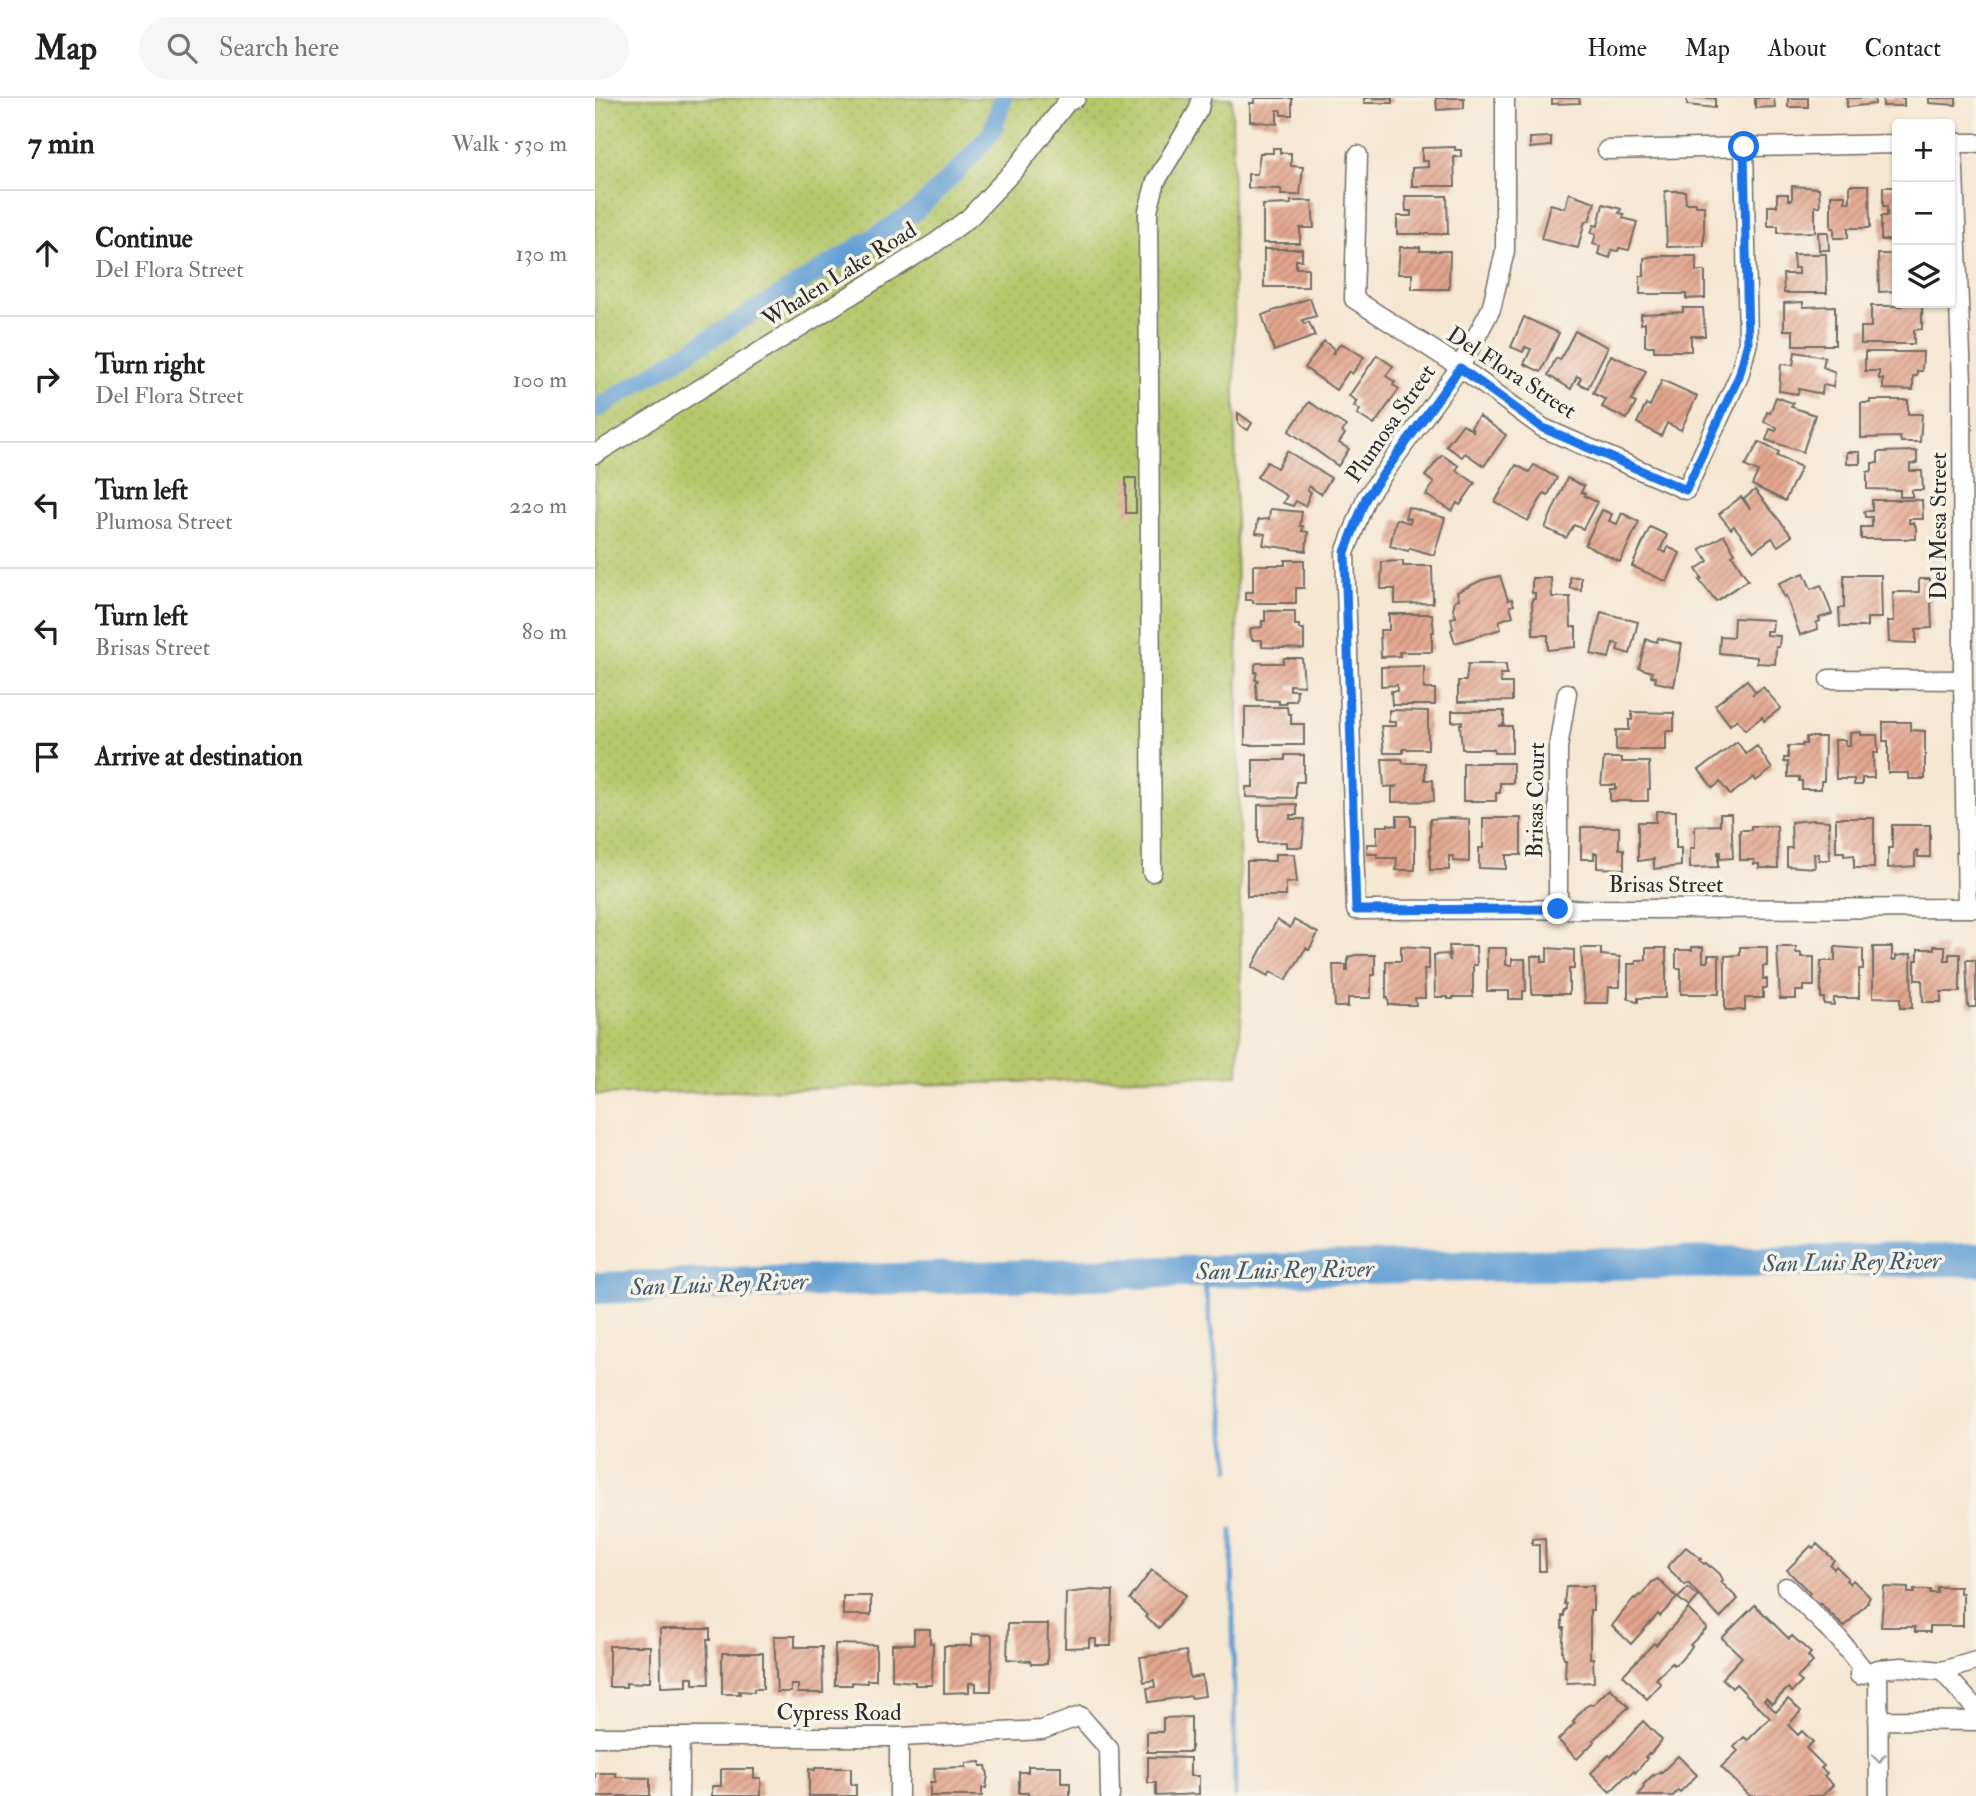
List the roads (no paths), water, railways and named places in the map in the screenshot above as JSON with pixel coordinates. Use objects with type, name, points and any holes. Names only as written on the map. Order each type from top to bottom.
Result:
[{"type":"street","name":"Whalen Lake Road","points":[[595,454],[935,243],[969,218],[1017,167],[1067,102],[1076,98]]},
{"type":"street","points":[[1152,872],[1148,211],[1156,181],[1199,109],[1201,98]]},
{"type":"street","name":"Plumosa Street","points":[[1356,910],[1345,552],[1366,498],[1460,368],[1492,309],[1506,251],[1505,98]]},
{"type":"street","points":[[1955,143],[1976,143]]},
{"type":"street","points":[[1607,150],[1892,144]]},
{"type":"street","name":"Del Flora Street","points":[[1358,155],[1354,299],[1460,368],[1543,428],[1686,490],[1739,376],[1748,342],[1744,147]]},
{"type":"street","name":"Del Mesa Street","points":[[1954,182],[1969,383],[1963,680],[1971,908]]},
{"type":"street","points":[[1829,679],[1963,680]]},
{"type":"street","name":"Brisas Court","points":[[1558,909],[1558,748],[1567,693]]},
{"type":"street","name":"Brisas Street","points":[[1356,910],[1971,908]]},
{"type":"street","points":[[1786,1587],[1868,1672],[1878,1720],[1879,1796]]},
{"type":"street","points":[[1868,1672],[1902,1668],[1942,1671],[1976,1661]]},
{"type":"street","points":[[1942,1671],[1976,1709]]},
{"type":"street","name":"Cypress Road","points":[[595,1737],[899,1737],[1042,1730],[1080,1716],[1109,1749],[1110,1796]]},
{"type":"street","points":[[1878,1720],[1976,1721]]},
{"type":"street","points":[[679,1796],[680,1737]]},
{"type":"street","points":[[899,1737],[899,1796]]},
{"type":"waterway","points":[[595,410],[916,211],[992,132],[1003,98]]},
{"type":"waterway","name":"San Luis Rey River","points":[[595,1288],[1285,1269],[1976,1260]]},
{"type":"waterway","points":[[1203,1271],[1230,1469]]},
{"type":"waterway","points":[[1232,1531],[1235,1796]]}]
